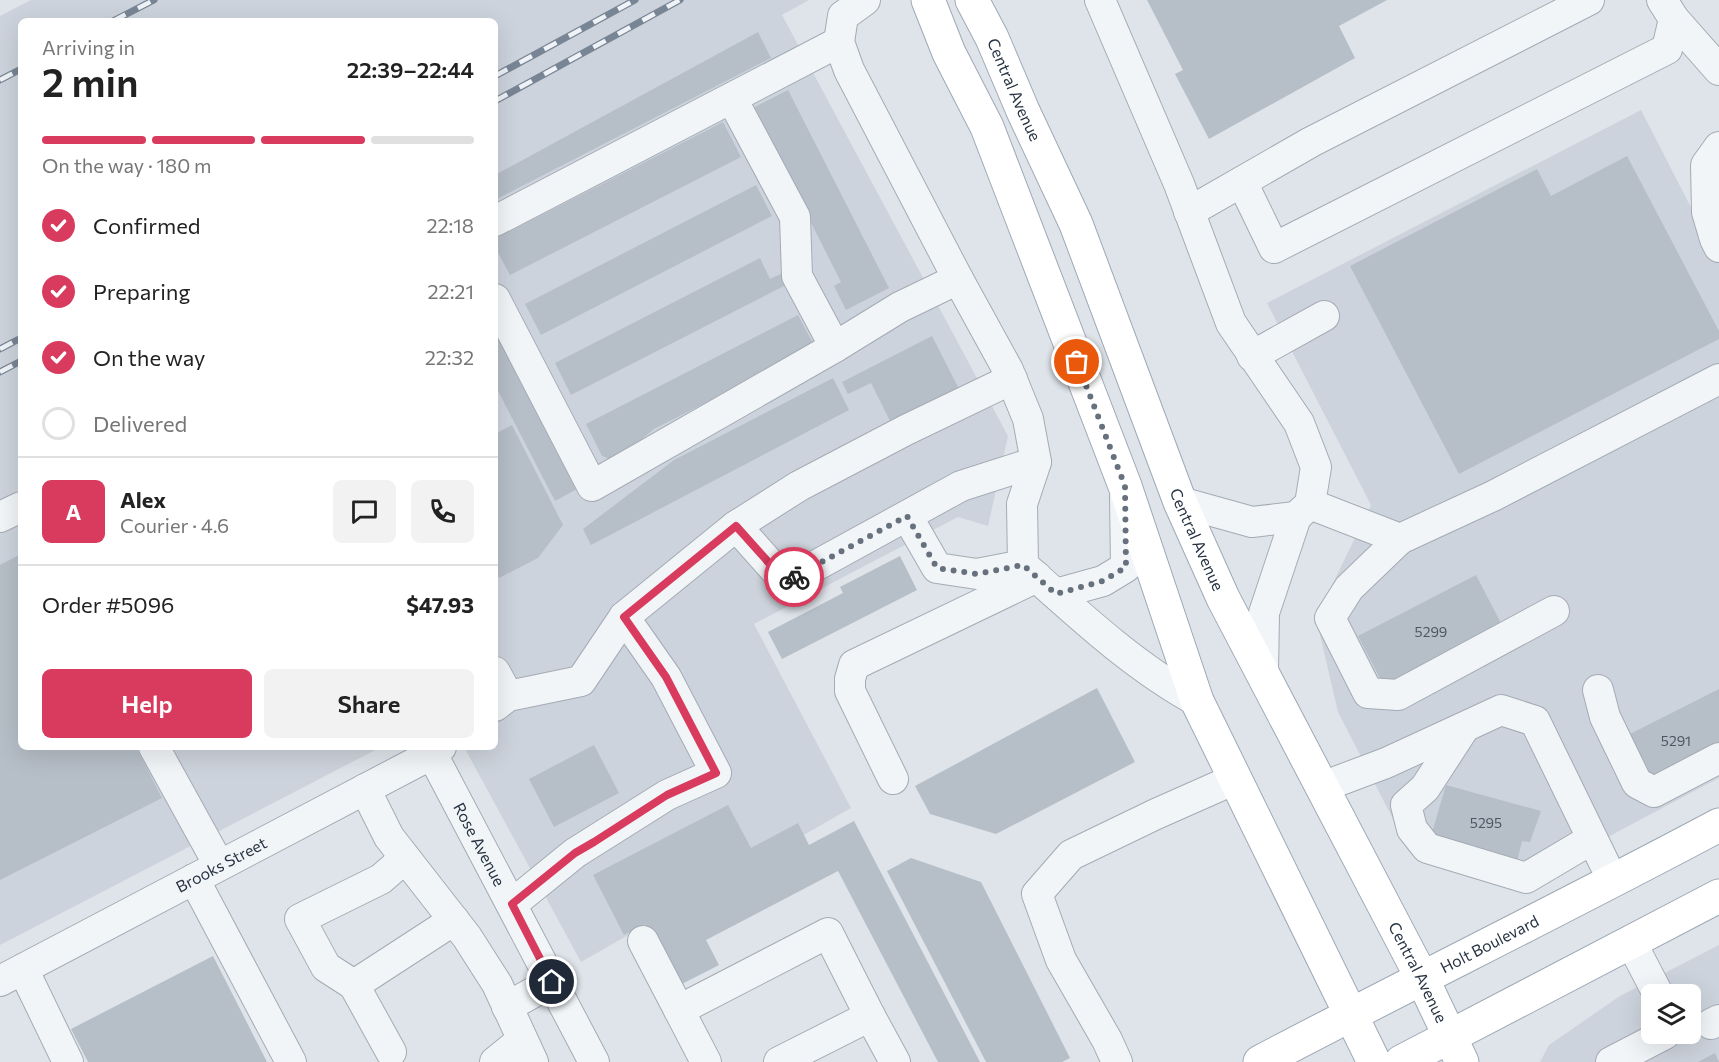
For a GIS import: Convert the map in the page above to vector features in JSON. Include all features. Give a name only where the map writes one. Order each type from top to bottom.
[{"type":"main road","points":[[928,0],[950,53],[987,128],[1125,486],[1197,701],[1374,1062]]},
{"type":"main road","name":"Central Avenue","points":[[972,0],[992,38],[1076,224],[1180,502],[1223,598],[1422,978],[1456,1049]]},
{"type":"main road","name":"Holt Boulevard","points":[[1260,1062],[1719,825]]},
{"type":"main road","points":[[1401,1062],[1456,1049],[1631,942],[1719,896]]},
{"type":"street","points":[[865,0],[843,16],[839,42],[849,70],[1012,379],[1028,419],[1036,462],[1022,504],[1039,579],[1110,641],[1173,688],[1197,701]]},
{"type":"street","points":[[1100,0],[1179,184],[1231,323],[1299,423],[1316,467],[1303,511],[1264,613],[1263,673]]},
{"type":"street","points":[[1189,212],[1311,142],[1589,0]]},
{"type":"street","points":[[1242,182],[1275,248],[1666,49],[1668,10]]},
{"type":"street","points":[[1668,10],[1719,70]]},
{"type":"street","points":[[498,219],[839,42]]},
{"type":"street","points":[[732,99],[795,218],[797,276],[835,347]]},
{"type":"street","points":[[1719,147],[1706,165],[1707,212],[1719,247]]},
{"type":"street","points":[[498,305],[592,486],[835,347],[900,307],[958,279]]},
{"type":"street","points":[[1252,356],[1324,316]]},
{"type":"street","points":[[499,691],[581,681],[624,617],[736,526],[799,486],[906,430],[1012,379]]},
{"type":"street","points":[[1554,611],[1398,695],[1368,693],[1330,618],[1349,588],[1400,539],[1493,496],[1719,379]]},
{"type":"street","points":[[736,526],[786,582],[961,486],[1036,462]]},
{"type":"street","points":[[907,516],[937,568],[1039,579],[1103,581],[1126,567],[1125,486]]},
{"type":"street","points":[[1180,502],[1252,522],[1303,511],[1400,539]]},
{"type":"street","points":[[0,518],[18,509]]},
{"type":"street","points":[[893,778],[850,691],[850,678],[854,665],[1039,579]]},
{"type":"street","points":[[512,904],[584,847],[667,795],[716,773],[666,677],[624,617]]},
{"type":"street","points":[[1598,690],[1605,717],[1637,783],[1654,792],[1719,758]]},
{"type":"street","points":[[1322,787],[1386,763],[1501,710],[1535,721],[1613,881]]},
{"type":"street","points":[[1464,728],[1425,788],[1406,806],[1412,829],[1427,848],[1526,878],[1592,839]]},
{"type":"street","points":[[155,750],[206,872],[291,1062]]},
{"type":"street","name":"Rose Avenue","points":[[437,750],[512,904],[594,1062]]},
{"type":"street","name":"Brooks Street","points":[[11,975],[437,750]]},
{"type":"street","points":[[1117,1062],[1107,1040],[1061,960],[1037,894],[1071,855],[1235,779]]},
{"type":"street","points":[[365,789],[389,837],[467,937],[497,984],[527,1051],[495,1062]]},
{"type":"street","points":[[391,1052],[354,985],[326,967],[300,919],[381,879],[405,858]]},
{"type":"street","points":[[354,985],[454,920]]},
{"type":"street","points":[[679,1010],[828,933],[895,1062]]},
{"type":"street","points":[[643,941],[706,1062]]},
{"type":"street","points":[[1631,942],[1653,984]]},
{"type":"street","points":[[11,975],[68,1062]]},
{"type":"street","points":[[507,1007],[552,982]]},
{"type":"street","points":[[779,1062],[870,1016]]},
{"type":"street","points":[[1611,1062],[1646,1044]]},
{"type":"shaded area","points":[[31,0],[809,0],[782,15],[1008,436],[988,526],[958,517],[754,624],[851,808],[581,962],[466,750],[498,750],[498,18],[18,18],[18,750],[375,750],[0,945],[0,16]]},
{"type":"shaded area","points":[[1641,110],[1719,262],[1719,778],[1619,831],[1531,883],[1398,829],[1338,712],[1316,618],[1371,505],[1267,303]]},
{"type":"shaded area","points":[[1719,945],[1719,1062],[1540,1062],[1549,1045],[1620,996],[1641,985],[1641,1044],[1701,1044],[1701,984],[1643,984]]},
{"type":"building","points":[[1147,0],[1387,0],[1339,26],[1355,58],[1209,139],[1175,74],[1183,70]]},
{"type":"building","points":[[758,32],[771,58],[498,198],[498,173]]},
{"type":"building","points":[[788,90],[889,288],[846,310],[834,286],[841,282],[753,108]]},
{"type":"building","points":[[723,122],[741,157],[510,275],[498,253],[498,237]]},
{"type":"building","points":[[1627,156],[1719,331],[1719,339],[1459,474],[1350,266],[1537,169],[1551,196]]},
{"type":"building","points":[[756,185],[772,216],[541,335],[525,304]]},
{"type":"building","points":[[760,258],[770,279],[781,274],[786,285],[571,395],[555,363]]},
{"type":"building","points":[[798,315],[815,347],[654,429],[615,461],[602,456],[586,424]]},
{"type":"building","points":[[498,324],[581,487],[555,501],[498,391]]},
{"type":"building","points":[[932,336],[959,389],[891,423],[871,383],[848,394],[842,382]]},
{"type":"building","points":[[833,378],[849,410],[591,545],[583,529],[674,460]]},
{"type":"building","points":[[512,425],[563,525],[538,558],[499,578],[498,576],[498,432]]},
{"type":"building","points":[[18,556],[18,750],[138,750],[162,798],[0,880],[0,565]]},
{"type":"building","points":[[900,556],[917,590],[782,659],[768,632],[843,593],[840,587]]},
{"type":"building","points":[[1476,575],[1503,627],[1385,688],[1358,636]]},
{"type":"building","points":[[1097,688],[1135,762],[996,834],[930,814],[915,786]]},
{"type":"building","points":[[1719,689],[1719,747],[1654,780],[1630,734]]},
{"type":"building","points":[[594,745],[619,793],[554,827],[529,779]]},
{"type":"building","points":[[1446,785],[1541,811],[1530,842],[1522,841],[1517,862],[1431,836]]},
{"type":"building","points":[[728,805],[751,848],[798,823],[809,845],[854,821],[980,1062],[938,1062],[838,871],[706,940],[719,965],[678,986],[645,924],[624,935],[593,875]]},
{"type":"building","points":[[911,858],[981,882],[1070,1058],[1062,1062],[986,1062],[887,871]]},
{"type":"building","points":[[213,956],[267,1062],[88,1062],[71,1029]]},
{"type":"building","points":[[1715,1053],[1719,1062],[1698,1062]]},
{"type":"railway","points":[[119,18],[154,0]]},
{"type":"railway","points":[[498,74],[635,0]]},
{"type":"railway","points":[[498,99],[680,0]]},
{"type":"railway","points":[[0,80],[18,71]]},
{"type":"railway","points":[[0,349],[18,340]]},
{"type":"railway","points":[[0,372],[18,363]]},
{"type":"way so far","points":[[794,577],[907,516],[937,568],[977,574],[1023,565],[1056,594],[1103,581],[1126,567],[1125,486],[1077,362]]},
{"type":"route","points":[[552,982],[512,904],[575,853],[667,795],[716,773],[666,677],[624,617],[736,526],[786,582],[794,577]]}]
